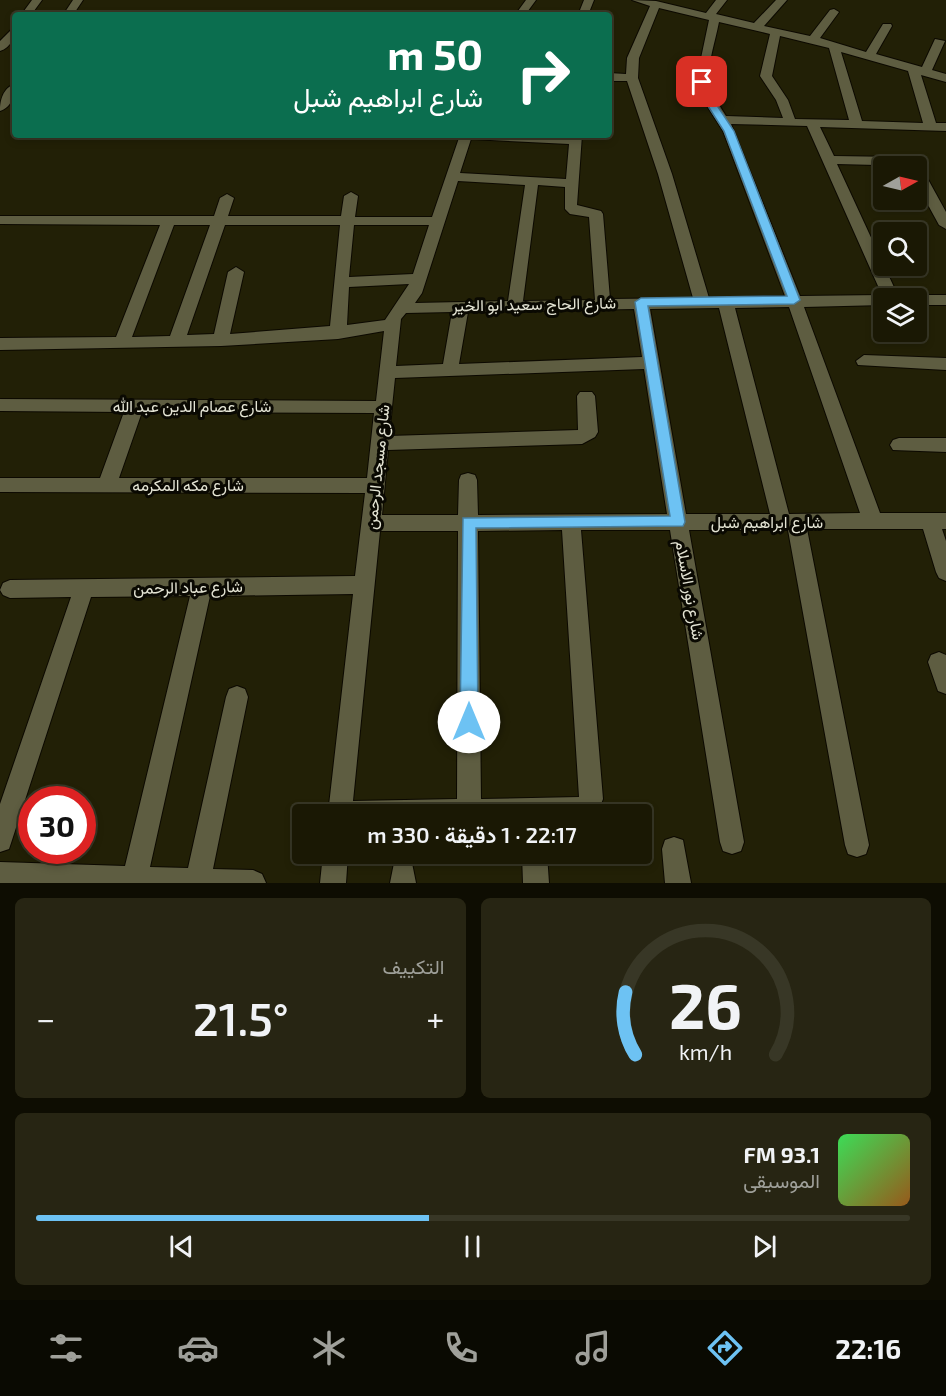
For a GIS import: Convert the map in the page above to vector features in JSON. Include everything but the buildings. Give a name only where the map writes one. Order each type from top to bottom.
[{"type":"street","points":[[637,0],[813,40],[946,78]]},
{"type":"street","points":[[722,0],[712,16],[702,82],[706,95],[723,120],[794,300],[873,522]]},
{"type":"street","points":[[757,27],[782,0]]},
{"type":"street","points":[[653,2],[633,58],[632,78],[665,174],[702,302]]},
{"type":"street","points":[[813,40],[834,12]]},
{"type":"street","points":[[870,56],[886,26]]},
{"type":"street","points":[[776,32],[766,76],[782,100],[791,123]]},
{"type":"street","points":[[0,48],[12,33]]},
{"type":"street","points":[[931,127],[919,70],[939,41]]},
{"type":"street","points":[[834,46],[857,124]]},
{"type":"street","points":[[612,76],[632,78]]},
{"type":"street","points":[[0,107],[12,92]]},
{"type":"street","points":[[723,120],[946,127]]},
{"type":"street","points":[[812,123],[887,288]]},
{"type":"street","name":"شارع مسجد الرحمن","points":[[341,804],[383,407],[396,316],[411,300],[465,138]]},
{"type":"street","points":[[575,138],[571,208],[596,214],[603,303]]},
{"type":"street","points":[[829,160],[873,161]]},
{"type":"street","points":[[452,177],[572,183]]},
{"type":"street","points":[[515,305],[532,181]]},
{"type":"street","points":[[927,184],[939,199],[946,225]]},
{"type":"street","points":[[338,333],[340,282],[351,196]]},
{"type":"street","points":[[177,340],[228,198]]},
{"type":"street","points":[[0,220],[437,221]]},
{"type":"street","points":[[122,342],[169,220]]},
{"type":"street","points":[[221,340],[236,272]]},
{"type":"street","points":[[340,282],[419,279]]},
{"type":"street","name":"شارع الحاج سعيد ابو الخير","points":[[0,344],[221,340],[338,333],[396,316],[461,306],[873,300]]},
{"type":"street","points":[[927,300],[946,300]]},
{"type":"street","points":[[725,301],[789,522],[857,845]]},
{"type":"street","name":"شارع نور الاسلام","points":[[641,302],[732,842]]},
{"type":"street","points":[[450,370],[461,306]]},
{"type":"street","points":[[864,361],[946,364]]},
{"type":"street","points":[[387,372],[651,363]]},
{"type":"street","points":[[380,443],[582,437],[589,432],[586,396]]},
{"type":"street","name":"شارع عصام الدين عبد الله","points":[[0,405],[383,407]]},
{"type":"street","points":[[107,485],[135,406]]},
{"type":"street","points":[[899,445],[946,445]]},
{"type":"street","points":[[468,480],[469,804]]},
{"type":"street","name":"شارع مكه المكرمه","points":[[0,485],[375,486]]},
{"type":"street","points":[[938,521],[946,572]]},
{"type":"street","name":"شارع ابراهيم شبل","points":[[371,523],[938,521]]},
{"type":"street","points":[[571,522],[589,804]]},
{"type":"street","name":"شارع عباد الرحمن","points":[[10,589],[365,585]]},
{"type":"street","points":[[134,879],[202,587]]},
{"type":"street","points":[[0,840],[84,588]]},
{"type":"street","points":[[939,662],[946,684]]},
{"type":"street","points":[[198,881],[237,697]]},
{"type":"street","points":[[674,849],[678,883]]},
{"type":"street","points":[[333,883],[335,864]]},
{"type":"street","points":[[535,864],[536,883]]},
{"type":"street","points":[[0,875],[80,880],[134,879],[253,883]]},
{"type":"route","points":[[469,722],[468,522],[678,522],[641,302],[794,300],[729,131],[706,95],[702,82]]}]
